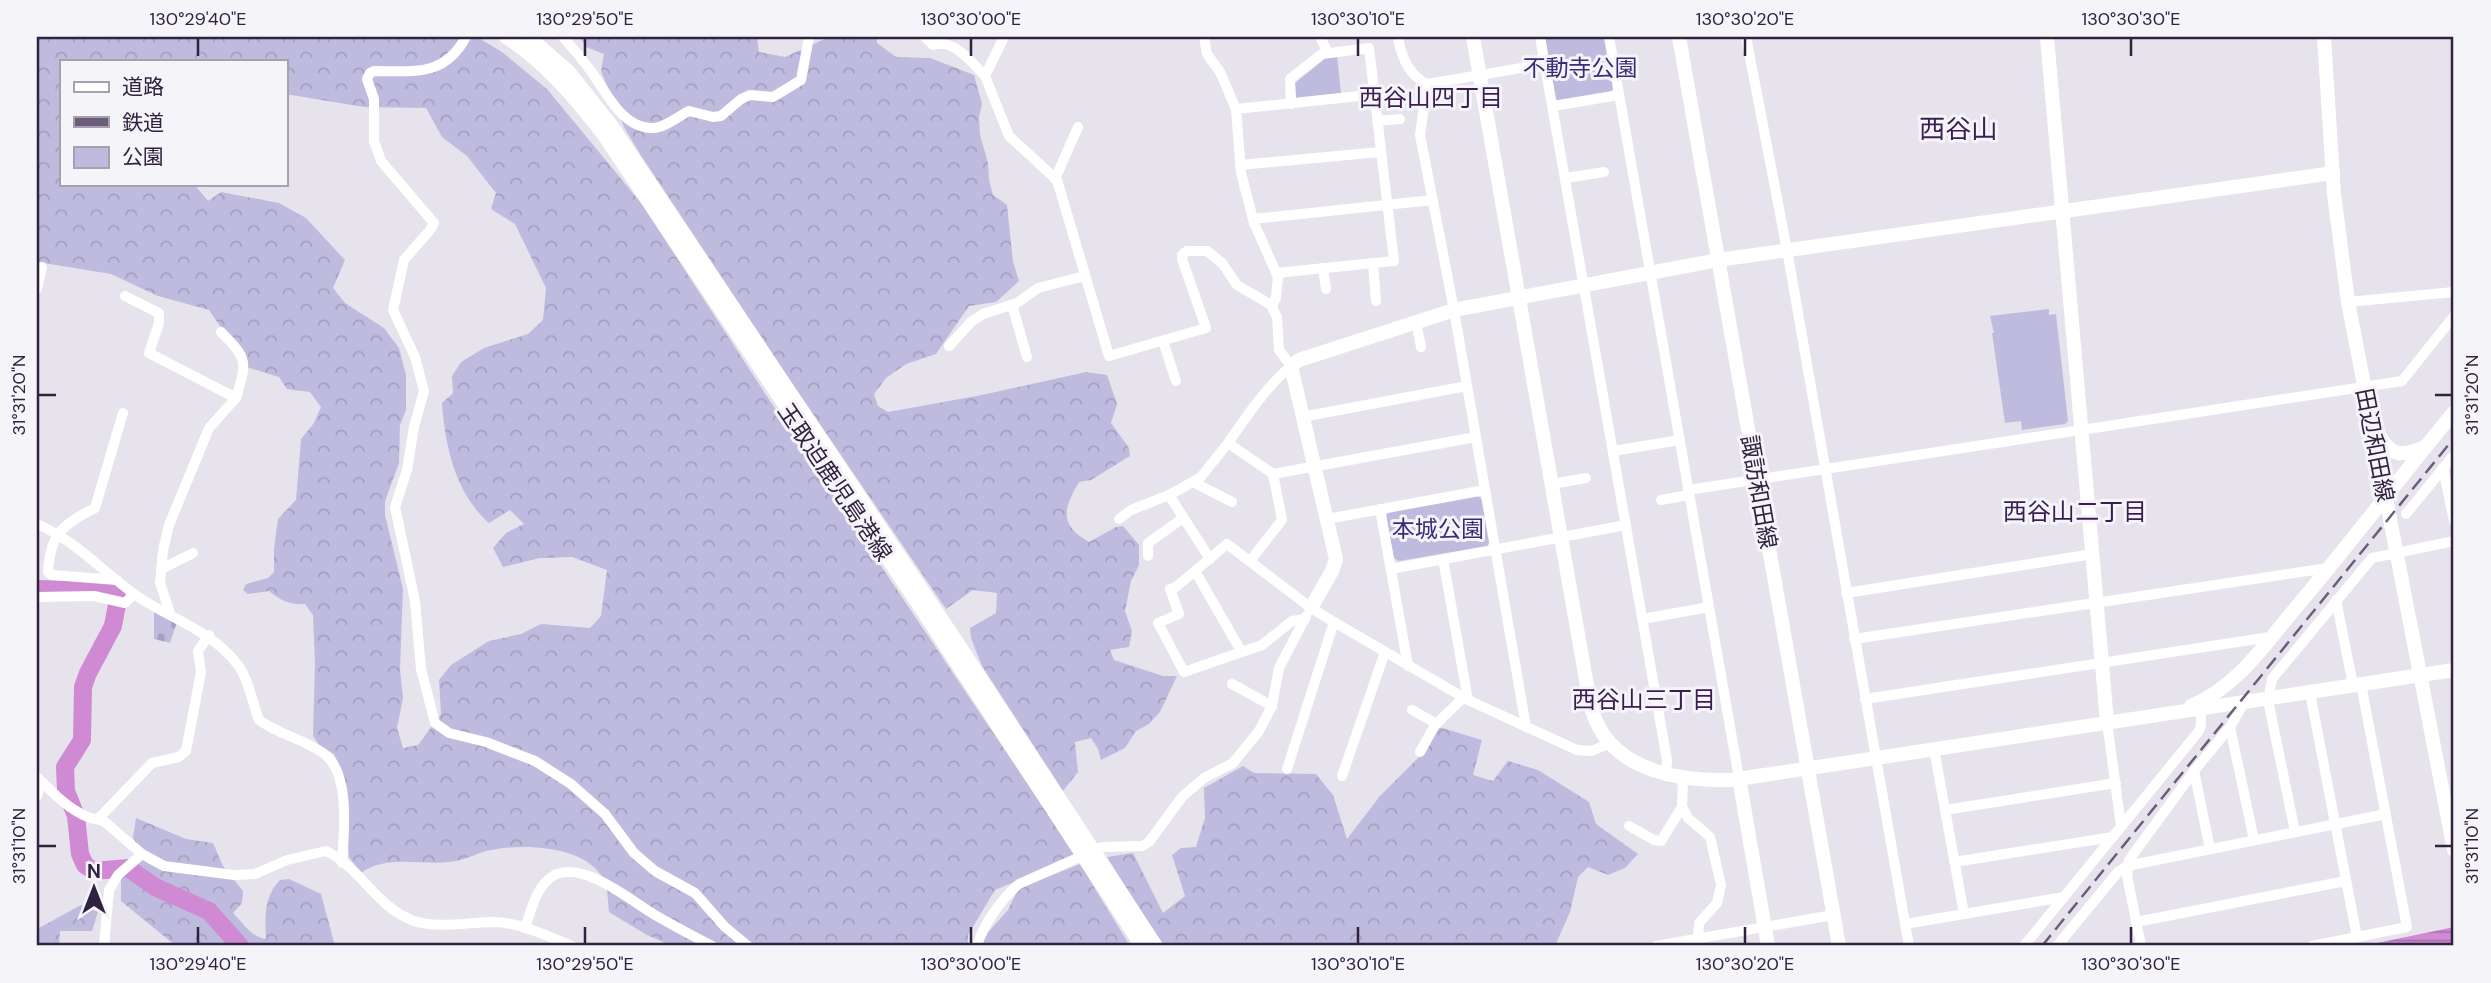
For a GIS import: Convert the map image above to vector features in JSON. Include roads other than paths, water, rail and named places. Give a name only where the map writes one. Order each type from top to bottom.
[{"type":"street","points":[[466,37],[457,53],[432,68],[423,71],[374,71],[367,79],[374,99],[374,141],[381,161],[434,223],[404,260],[393,310],[415,357],[424,391],[414,427],[407,470],[395,507],[415,601],[421,669],[431,712],[435,723],[441,729],[486,742],[535,761],[570,784],[605,814],[634,853],[655,871],[695,893],[725,928],[748,946]]},
{"type":"street","name":"玉取迫鹿児島港線","points":[[506,37],[550,71],[604,135],[782,393],[1101,871],[1156,946]]},
{"type":"street","name":"玉取迫鹿児島港線","points":[[529,37],[569,72],[611,125],[782,393]]},
{"type":"street","points":[[563,37],[618,111],[625,117],[651,128],[659,128],[689,111],[713,117],[721,116],[750,95],[773,97],[801,80],[809,37]]},
{"type":"street","points":[[925,37],[933,45],[947,44],[958,51],[985,76],[1009,136],[1055,179],[1109,356],[1206,328],[1182,259],[1182,255],[1187,251],[1204,250],[1216,257],[1237,285],[1262,298],[1272,307],[1278,317],[1279,350],[1290,366],[1336,562],[1276,674],[1272,706],[1259,731],[1233,763],[1196,784],[1149,842],[1142,846],[1102,847],[1019,884],[986,926],[977,946]]},
{"type":"street","points":[[985,76],[1004,37]]},
{"type":"street","points":[[1204,37],[1207,54],[1220,72],[1236,109],[1240,165],[1253,219],[1276,273],[1278,290],[1272,307]]},
{"type":"street","points":[[1320,37],[1328,53]]},
{"type":"street","points":[[1398,37],[1403,60],[1422,82],[1427,84],[1545,64]]},
{"type":"street","points":[[1473,37],[1591,708],[1598,726],[1610,743],[1639,763],[1683,779],[1702,781],[1739,778],[2454,670]]},
{"type":"street","points":[[1540,37],[1643,619],[1667,760],[1666,774]]},
{"type":"street","points":[[1609,37],[1768,946]]},
{"type":"street","name":"諏訪和田線","points":[[1679,37],[1839,946]]},
{"type":"street","points":[[1746,37],[1787,250],[1909,946]]},
{"type":"street","points":[[2047,37],[2102,662],[2121,826]]},
{"type":"street","name":"田辺和田線","points":[[2324,37],[2333,173],[2348,302],[2454,850]]},
{"type":"street","points":[[1276,273],[1394,261],[1369,47],[1322,54],[1290,79],[1291,104]]},
{"type":"street","points":[[1427,84],[1420,135],[1454,310],[1526,727]]},
{"type":"street","points":[[1236,109],[1397,92]]},
{"type":"street","points":[[1553,106],[1619,95]]},
{"type":"street","points":[[1377,121],[1400,119]]},
{"type":"street","points":[[1055,179],[1078,127]]},
{"type":"street","points":[[1240,165],[1380,152]]},
{"type":"street","points":[[1566,178],[1604,172]]},
{"type":"street","points":[[1119,519],[1131,510],[1169,495],[1200,478],[1290,366],[1302,359],[1454,310],[1718,260],[2333,173]]},
{"type":"street","points":[[1253,219],[1433,200]]},
{"type":"street","points":[[1373,263],[1376,301]]},
{"type":"street","points":[[37,289],[42,267]]},
{"type":"street","points":[[1323,268],[1326,289]]},
{"type":"street","points":[[948,346],[971,322],[983,314],[1012,305],[1038,288],[1085,276]]},
{"type":"street","points":[[2348,302],[2454,292]]},
{"type":"street","points":[[125,296],[159,313],[159,323],[149,354],[236,398]]},
{"type":"street","points":[[1012,305],[1027,357]]},
{"type":"street","points":[[1661,500],[1756,479],[2402,381],[2454,316]]},
{"type":"street","points":[[1416,322],[1421,348]]},
{"type":"street","points":[[170,613],[160,583],[169,525],[209,428],[236,398],[244,370],[244,362],[236,347],[221,332]]},
{"type":"street","points":[[1163,341],[1175,381]]},
{"type":"street","points":[[1302,416],[1467,386]]},
{"type":"street","points":[[2172,713],[2213,695],[2236,677],[2454,412]]},
{"type":"street","points":[[117,580],[52,575],[48,572],[57,532],[74,518],[95,508],[123,413]]},
{"type":"street","points":[[2371,421],[2385,447],[2392,451],[2405,454],[2426,446]]},
{"type":"street","points":[[1273,474],[1476,437]]},
{"type":"street","points":[[1613,451],[1680,440]]},
{"type":"street","points":[[1228,443],[1273,474],[1282,520],[1250,561]]},
{"type":"street","points":[[2406,514],[2454,455]]},
{"type":"street","points":[[2443,468],[2454,520]]},
{"type":"street","points":[[1552,484],[1586,478]]},
{"type":"street","points":[[1193,482],[1233,502]]},
{"type":"street","points":[[1327,519],[1485,490]]},
{"type":"street","points":[[1169,495],[1209,559]]},
{"type":"street","points":[[1380,509],[1408,666]]},
{"type":"street","points":[[1147,556],[1148,543],[1184,518]]},
{"type":"street","points":[[37,524],[57,532],[154,607],[209,635],[243,673],[259,720],[321,752],[333,764],[339,777],[345,818],[342,863]]},
{"type":"street","points":[[1391,569],[1626,525]]},
{"type":"street","points":[[2295,832],[2268,700],[2272,679],[2372,558],[2454,541]]},
{"type":"street","points":[[1308,613],[1292,621],[1262,645],[1184,672],[1158,623],[1179,614],[1170,589],[1176,587],[1227,544],[1308,613],[1334,622],[1465,699],[1586,752],[1610,743]]},
{"type":"street","points":[[161,569],[193,552]]},
{"type":"street","points":[[1846,593],[2093,554]]},
{"type":"street","points":[[1443,559],[1465,699]]},
{"type":"street","points":[[1854,639],[2328,568]]},
{"type":"street","points":[[1195,571],[1241,651]]},
{"type":"street","points":[[37,597],[94,596],[125,603],[134,594]]},
{"type":"street","points":[[2312,946],[2407,927],[2386,814],[2336,600]]},
{"type":"street","points":[[1643,619],[1709,607]]},
{"type":"street","points":[[1287,769],[1334,622]]},
{"type":"street","points":[[99,818],[152,763],[179,757],[186,751],[200,680],[198,651],[209,635]]},
{"type":"street","points":[[1865,699],[2270,637]]},
{"type":"street","points":[[1342,776],[1385,652]]},
{"type":"street","points":[[2141,946],[2127,866],[2133,853],[2230,727],[2239,704],[2232,685],[2236,677]]},
{"type":"street","points":[[1232,684],[1272,706]]},
{"type":"street","points":[[2310,693],[2357,937]]},
{"type":"street","points":[[1420,752],[1437,723],[1465,699]]},
{"type":"street","points":[[2024,946],[2199,730],[2202,725],[2201,709]]},
{"type":"street","points":[[1412,710],[1437,723]]},
{"type":"street","points":[[2230,727],[2254,840]]},
{"type":"street","points":[[1934,748],[1964,914]]},
{"type":"street","points":[[2194,771],[2210,849]]},
{"type":"street","points":[[1629,826],[1661,842],[1682,807],[1683,779]]},
{"type":"street","points":[[40,781],[85,816],[99,818],[122,835],[140,856],[164,866],[234,875],[255,874],[287,860],[318,851],[331,853],[391,909],[418,922],[496,922],[525,928],[572,946]]},
{"type":"street","points":[[37,796],[40,781]]},
{"type":"street","points":[[1945,810],[2116,783]]},
{"type":"street","points":[[1682,807],[1688,818],[1710,837],[1721,885],[1717,903],[1699,923],[1698,939]]},
{"type":"street","points":[[2057,946],[2118,872],[2127,866],[2386,814]]},
{"type":"street","points":[[1954,862],[2113,837]]},
{"type":"street","points":[[104,946],[109,890],[118,875],[140,856]]},
{"type":"street","name":"玉取迫鹿児島港線","points":[[1101,871],[1142,946]]},
{"type":"street","points":[[525,928],[542,886],[550,877],[561,872],[572,872],[607,884],[656,916],[712,946]]},
{"type":"street","points":[[2136,922],[2346,881]]},
{"type":"street","points":[[1905,923],[2064,897]]},
{"type":"street","points":[[1656,946],[1833,915]]},
{"type":"waterway","points":[[37,589],[113,591],[118,599],[113,626],[83,687],[82,740],[65,767],[66,791],[76,816],[80,854],[85,865],[94,871],[128,868],[155,887],[209,911],[240,946]]},
{"type":"railway","points":[[2042,946],[2454,438]]},
{"type":"district","name":"西谷山四丁目","points":[[1431,97]]},
{"type":"district","name":"西谷山","points":[[1958,129]]},
{"type":"district","name":"西谷山二丁目","points":[[2075,511]]},
{"type":"district","name":"西谷山三丁目","points":[[1644,699]]},
{"type":"park label","name":"不動寺公園","points":[[1580,68]]},
{"type":"park label","name":"本城公園","points":[[1438,529]]}]
